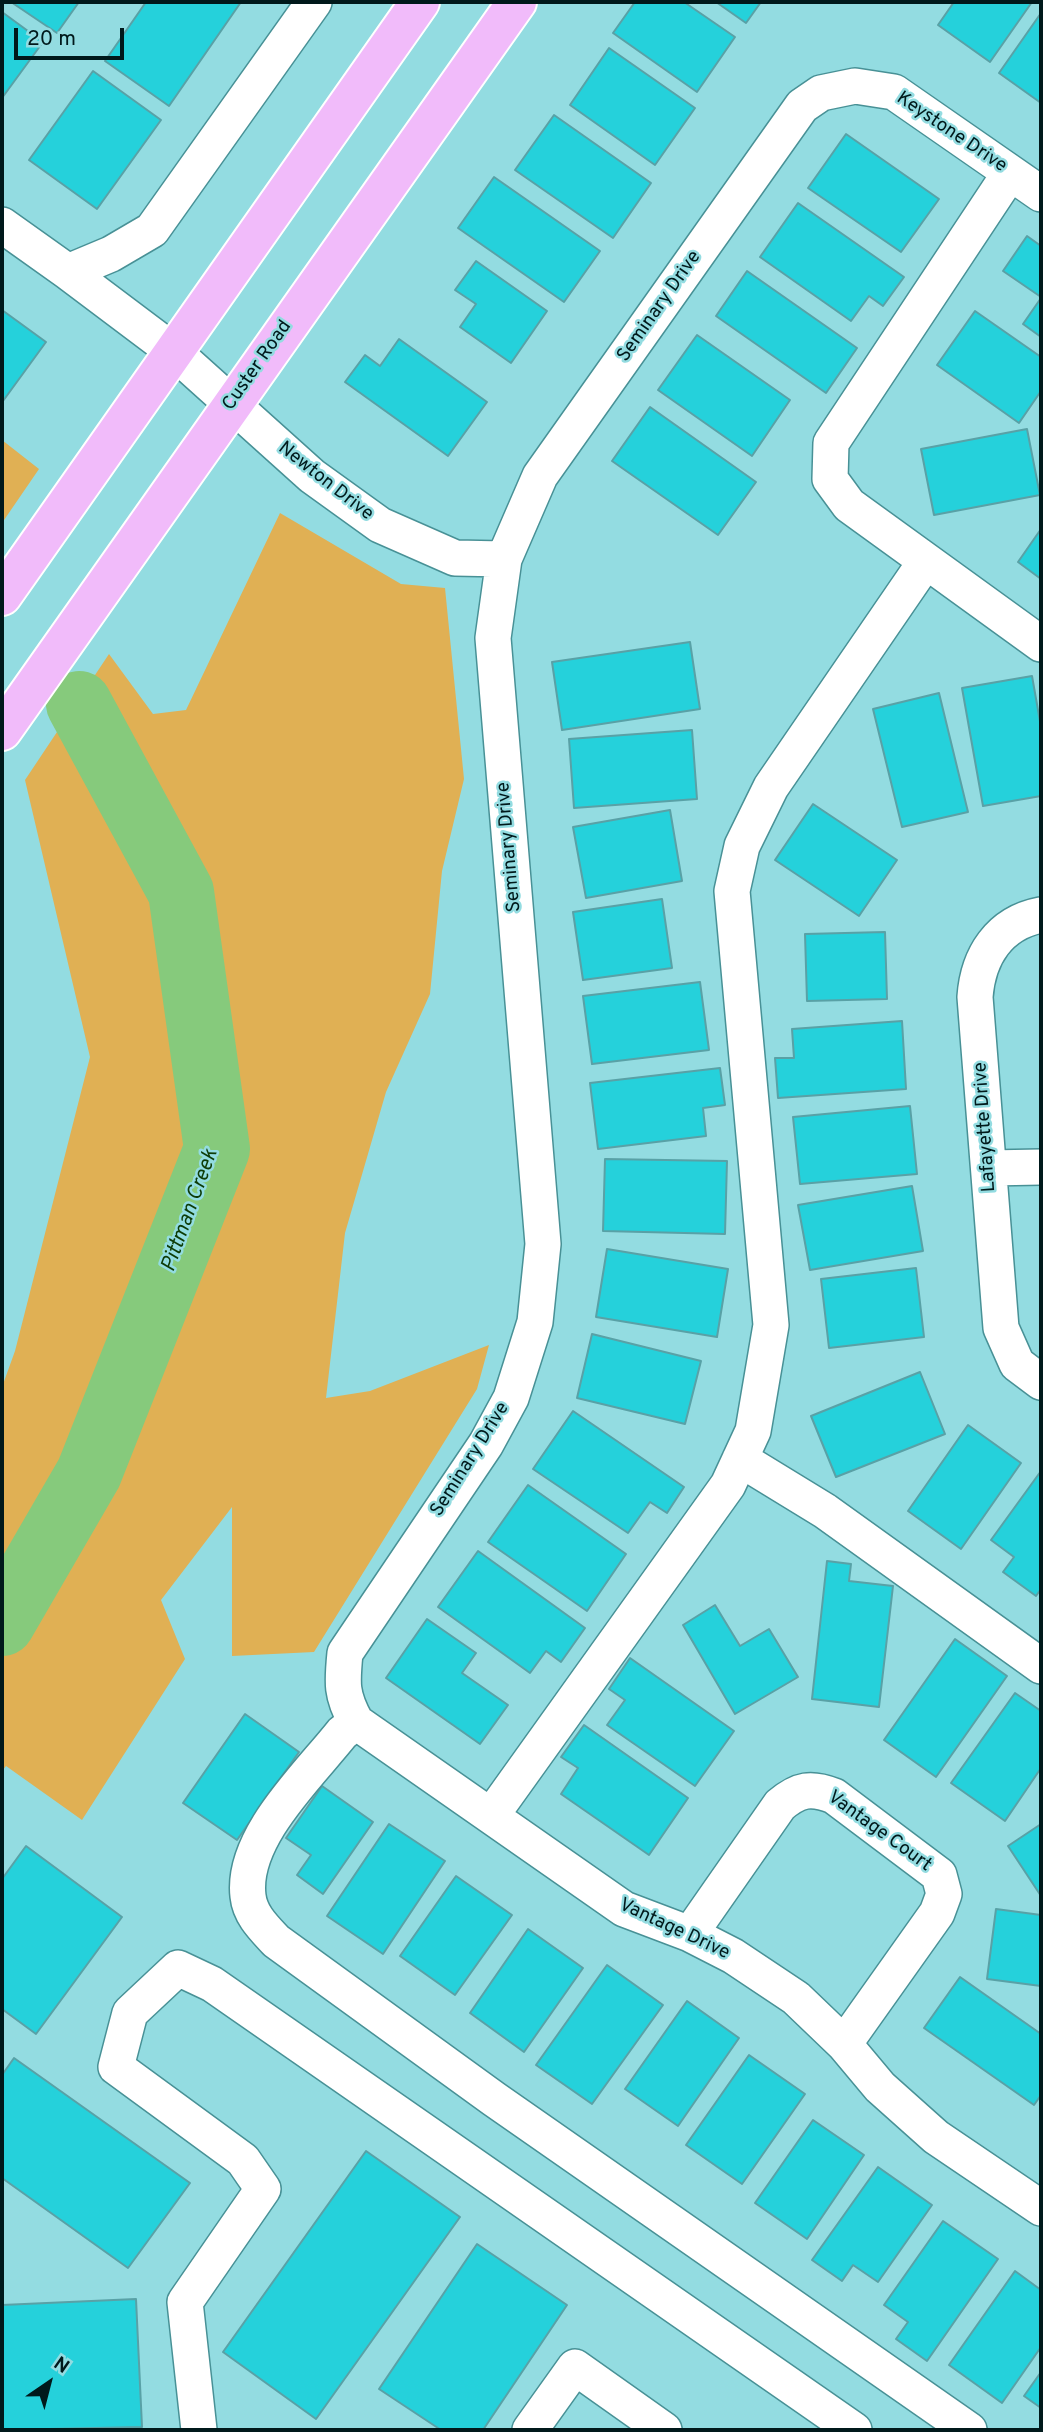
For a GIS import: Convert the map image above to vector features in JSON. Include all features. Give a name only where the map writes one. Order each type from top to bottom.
[{"type":"main road","points":[[2,596],[420,2]]},
{"type":"main road","name":"Custer Road","points":[[2,731],[230,404],[517,2]]},
{"type":"street","points":[[68,271],[111,254],[152,230],[314,2]]},
{"type":"street","name":"Keystone Drive","points":[[855,86],[894,92],[1041,194]]},
{"type":"street","name":"Seminary Drive","points":[[356,1722],[345,1702],[342,1683],[345,1653],[486,1444],[511,1398],[535,1322],[543,1244],[493,638],[504,559],[540,476],[802,106],[821,93],[855,86]]},
{"type":"street","points":[[1010,173],[831,443],[830,479],[849,505],[1041,644]]},
{"type":"street","name":"Newton Drive","points":[[2,225],[68,271],[173,351],[312,476],[380,525],[455,558],[504,559]]},
{"type":"street","points":[[491,1816],[728,1485],[753,1431],[771,1325],[732,891],[742,846],[771,787],[926,561]]},
{"type":"street","name":"Lafayette Drive","points":[[1030,918],[1002,933],[986,951],[977,973],[975,996],[1002,1328],[1008,1348],[1017,1364],[1041,1382]]},
{"type":"street","points":[[989,1168],[1041,1167]]},
{"type":"street","points":[[740,1459],[825,1511],[1041,1667]]},
{"type":"street","points":[[356,1722],[342,1733],[267,1827],[256,1847],[248,1872],[248,1898],[257,1920],[276,1941],[494,2099],[969,2430]]},
{"type":"street","name":"Vantage Drive","points":[[356,1722],[624,1909],[690,1934],[733,1956],[796,1998],[844,2044],[880,2087],[936,2137],[1036,2192]]},
{"type":"street","name":"Vantage Court","points":[[690,1934],[780,1805],[795,1792],[815,1788],[834,1796],[939,1875],[944,1894],[937,1913],[844,2044]]},
{"type":"street","points":[[199,2430],[185,2302],[262,2189],[243,2160],[116,2067],[130,2013],[178,1968],[235,2000],[854,2430]]},
{"type":"street","points":[[530,2430],[575,2367],[664,2430]]},
{"type":"shaded area","points":[[2,440],[39,469],[2,523]]},
{"type":"shaded area","points":[[280,513],[401,584],[445,588],[464,779],[442,871],[430,994],[386,1092],[345,1233],[326,1398],[370,1391],[489,1345],[477,1389],[314,1652],[232,1656],[232,1507],[161,1600],[185,1659],[82,1820],[6,1766],[2,1771],[2,1387],[15,1351],[90,1057],[25,780],[109,654],[153,714],[186,710]]},
{"type":"building","points":[[11,2],[79,2],[57,33]]},
{"type":"building","points":[[146,2],[241,2],[169,106],[105,61]]},
{"type":"building","points":[[635,2],[684,2],[735,37],[697,92],[613,33]]},
{"type":"building","points":[[716,2],[761,2],[746,23]]},
{"type":"building","points":[[954,2],[1032,2],[990,62],[938,25]]},
{"type":"building","points":[[2,12],[43,42],[2,98]]},
{"type":"building","points":[[1041,13],[1041,103],[999,73]]},
{"type":"building","points":[[609,48],[695,108],[655,165],[570,105]]},
{"type":"building","points":[[93,71],[161,120],[97,209],[29,160]]},
{"type":"building","points":[[554,115],[651,183],[613,238],[515,170]]},
{"type":"building","points":[[846,134],[939,199],[901,252],[808,188]]},
{"type":"building","points":[[494,177],[600,251],[564,302],[458,228]]},
{"type":"building","points":[[798,203],[904,277],[883,306],[869,296],[851,321],[760,257]]},
{"type":"building","points":[[1027,236],[1041,246],[1041,297],[1003,271]]},
{"type":"building","points":[[476,261],[547,311],[511,363],[460,327],[476,304],[455,290]]},
{"type":"building","points":[[747,271],[857,348],[826,393],[716,316]]},
{"type":"building","points":[[1041,298],[1041,337],[1023,324]]},
{"type":"building","points":[[2,310],[46,342],[3,401],[2,400]]},
{"type":"building","points":[[975,311],[1041,357],[1041,391],[1019,423],[937,365]]},
{"type":"building","points":[[697,335],[790,400],[752,456],[658,390]]},
{"type":"building","points":[[399,339],[487,402],[448,456],[345,382],[365,355],[380,366]]},
{"type":"building","points":[[650,407],[756,482],[718,535],[612,461]]},
{"type":"building","points":[[1027,429],[1040,495],[934,515],[921,449]]},
{"type":"building","points":[[1041,529],[1041,579],[1018,562]]},
{"type":"building","points":[[690,642],[700,709],[562,730],[552,662]]},
{"type":"building","points":[[1032,676],[1041,727],[1041,796],[983,806],[962,688]]},
{"type":"building","points":[[939,693],[968,812],[902,827],[873,709]]},
{"type":"building","points":[[692,730],[697,799],[574,808],[569,739]]},
{"type":"building","points":[[813,804],[897,860],[859,916],[775,860]]},
{"type":"building","points":[[670,810],[682,881],[586,898],[573,827]]},
{"type":"building","points":[[662,899],[672,968],[583,980],[573,912]]},
{"type":"building","points":[[885,932],[887,999],[807,1001],[805,934]]},
{"type":"building","points":[[700,982],[709,1050],[592,1064],[583,996]]},
{"type":"building","points":[[902,1021],[906,1089],[778,1098],[775,1058],[794,1058],[792,1029]]},
{"type":"building","points":[[720,1068],[725,1105],[703,1108],[706,1136],[598,1149],[590,1083]]},
{"type":"building","points":[[910,1106],[917,1174],[800,1184],[793,1117]]},
{"type":"building","points":[[605,1159],[727,1161],[725,1234],[603,1231]]},
{"type":"building","points":[[912,1186],[923,1251],[810,1270],[798,1205]]},
{"type":"building","points":[[607,1249],[728,1269],[717,1337],[596,1317]]},
{"type":"building","points":[[916,1268],[924,1337],[829,1348],[821,1279]]},
{"type":"building","points":[[592,1334],[701,1361],[685,1424],[577,1398]]},
{"type":"building","points":[[920,1372],[945,1434],[836,1477],[811,1416]]},
{"type":"building","points":[[573,1411],[684,1487],[667,1513],[650,1502],[628,1533],[533,1469]]},
{"type":"building","points":[[968,1425],[1021,1463],[961,1549],[908,1511]]},
{"type":"building","points":[[1041,1471],[1041,1589],[1036,1596],[1003,1572],[1014,1557],[991,1540]]},
{"type":"building","points":[[528,1485],[626,1554],[587,1611],[488,1542]]},
{"type":"building","points":[[478,1551],[585,1628],[561,1662],[546,1651],[530,1673],[438,1607]]},
{"type":"building","points":[[827,1561],[851,1564],[849,1581],[893,1586],[879,1707],[812,1699]]},
{"type":"building","points":[[715,1605],[740,1646],[769,1629],[798,1677],[735,1714],[683,1625]]},
{"type":"building","points":[[427,1619],[476,1653],[462,1673],[508,1705],[480,1744],[386,1678]]},
{"type":"building","points":[[955,1639],[1007,1676],[936,1777],[884,1740]]},
{"type":"building","points":[[630,1658],[734,1731],[695,1786],[607,1725],[625,1700],[609,1689]]},
{"type":"building","points":[[1015,1693],[1041,1711],[1041,1768],[1005,1821],[951,1783]]},
{"type":"building","points":[[245,1714],[299,1752],[237,1840],[183,1803]]},
{"type":"building","points":[[584,1725],[688,1798],[649,1855],[561,1794],[578,1768],[561,1757]]},
{"type":"building","points":[[322,1786],[373,1822],[323,1894],[297,1875],[311,1855],[286,1838]]},
{"type":"building","points":[[389,1824],[445,1861],[383,1954],[327,1916]]},
{"type":"building","points":[[1041,1824],[1041,1896],[1008,1846]]},
{"type":"building","points":[[26,1846],[122,1917],[36,2034],[2,2009],[2,1879]]},
{"type":"building","points":[[456,1876],[512,1915],[455,1995],[400,1956]]},
{"type":"building","points":[[996,1909],[1041,1915],[1041,1986],[987,1979]]},
{"type":"building","points":[[528,1929],[583,1968],[524,2052],[470,2013]]},
{"type":"building","points":[[607,1965],[663,2005],[592,2104],[536,2065]]},
{"type":"building","points":[[960,1977],[1041,2034],[1041,2095],[1034,2105],[924,2028]]},
{"type":"building","points":[[687,2001],[739,2038],[678,2126],[625,2089]]},
{"type":"building","points":[[749,2055],[805,2094],[742,2184],[686,2145]]},
{"type":"building","points":[[14,2058],[190,2183],[128,2268],[2,2178],[2,2075]]},
{"type":"building","points":[[813,2120],[864,2155],[807,2239],[755,2203]]},
{"type":"building","points":[[366,2151],[460,2217],[316,2419],[223,2352]]},
{"type":"building","points":[[878,2167],[932,2205],[878,2282],[853,2265],[842,2281],[812,2260]]},
{"type":"building","points":[[943,2221],[998,2259],[927,2361],[896,2339],[908,2322],[884,2305]]},
{"type":"building","points":[[477,2244],[567,2305],[483,2430],[441,2430],[379,2389]]},
{"type":"building","points":[[1015,2271],[1041,2290],[1041,2347],[1002,2403],[949,2365]]},
{"type":"building","points":[[136,2299],[142,2427],[2,2430],[2,2305]]},
{"type":"building","points":[[1041,2372],[1041,2408],[1024,2396]]},
{"type":"waterway","name":"Pittman Creek","points":[[2,1623],[89,1473],[217,1149],[181,892],[79,704]]}]
